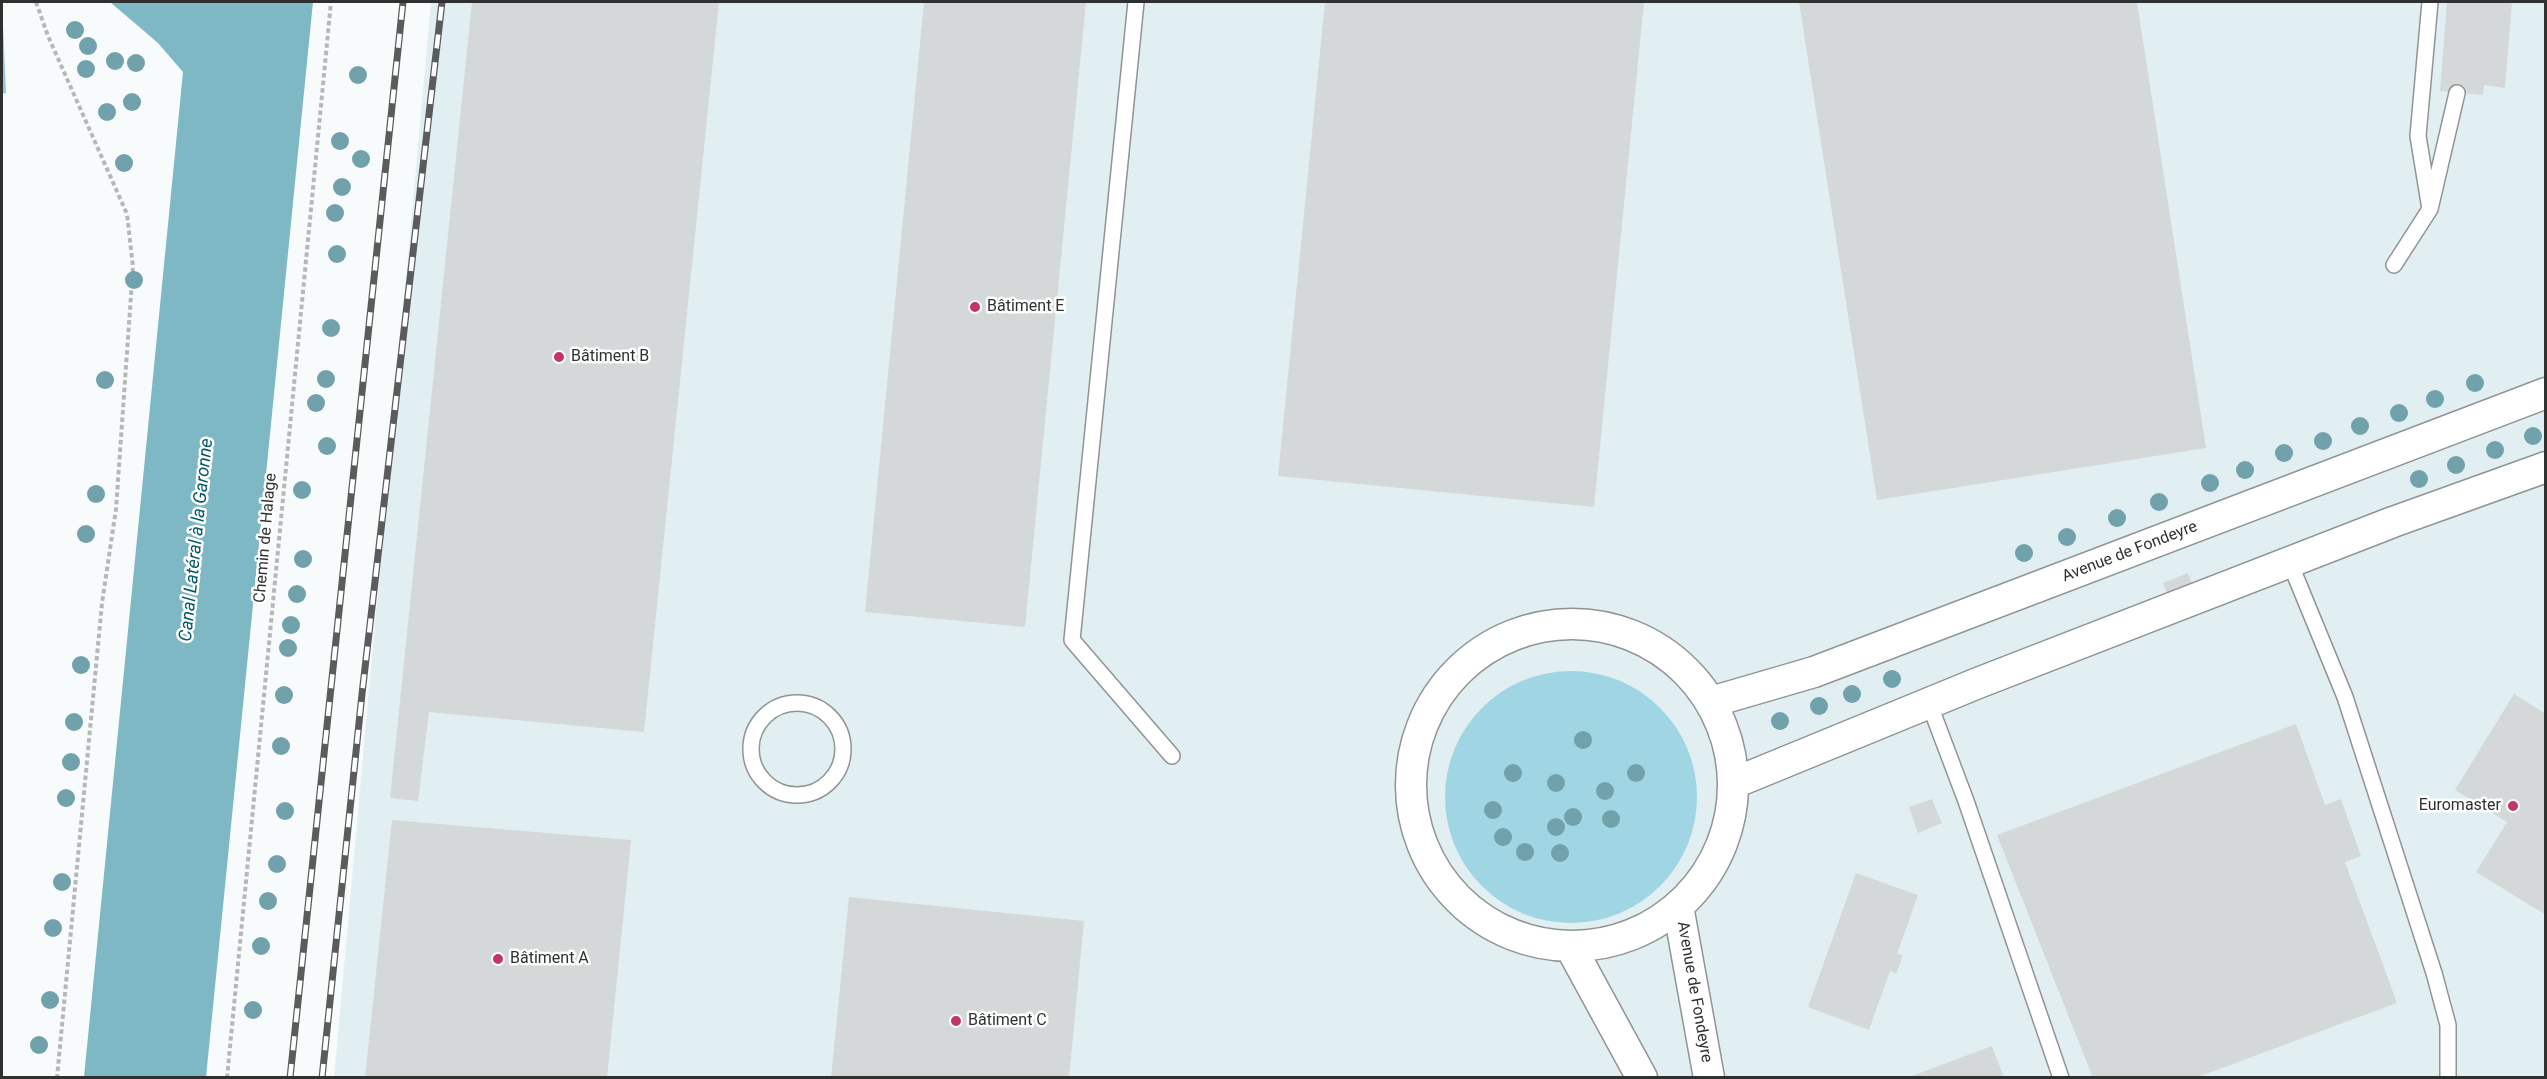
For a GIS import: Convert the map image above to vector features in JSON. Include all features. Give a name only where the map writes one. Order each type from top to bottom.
[{"type":"street","name":"Avenue de Fondeyre","points":[[1711,702],[1814,672],[2546,393]]},
{"type":"street","points":[[1734,783],[1929,703],[2393,522],[2542,470]]},
{"type":"street","name":"Avenue de Fondeyre","points":[[1555,623],[1601,625],[1645,640],[1683,666],[1711,702],[1724,728],[1731,754],[1734,783],[1731,818],[1720,851],[1702,881],[1678,906],[1646,929],[1609,943],[1569,946],[1523,939],[1481,919],[1446,888],[1422,848],[1411,810],[1410,770],[1419,728],[1439,690],[1471,657],[1510,635],[1555,623]]},
{"type":"street","name":"Avenue de Fondeyre","points":[[1678,906],[1709,1077]]},
{"type":"street","points":[[1569,946],[1642,1077]]},
{"type":"lane","points":[[1136,2],[1072,640],[1172,756]]},
{"type":"lane","points":[[2430,2],[2418,136],[2430,209]]},
{"type":"lane","points":[[2394,265],[2430,209],[2457,93]]},
{"type":"lane","points":[[2290,563],[2345,697],[2434,973],[2448,1025],[2448,1077]]},
{"type":"lane","points":[[801,703],[817,707],[830,716],[839,729],[843,753],[835,776],[824,787],[809,794],[793,795],[778,791],[764,782],[755,769],[751,746],[759,723],[770,711],[785,704],[801,703]]},
{"type":"lane","points":[[1929,703],[1966,801],[2061,1077]]},
{"type":"path","points":[[36,2],[48,36],[127,214],[133,267],[116,509],[102,603],[57,1077]]},
{"type":"path","name":"Chemin de Halage","points":[[227,1077],[331,2]]},
{"type":"shaded area","points":[[2,2],[6,93],[2,94]]},
{"type":"shaded area","points":[[431,2],[2545,2],[2545,1077],[334,1078]]},
{"type":"shaded area","points":[[1559,671],[1583,671],[1608,676],[1631,685],[1651,699],[1669,717],[1683,737],[1692,760],[1697,797],[1695,822],[1683,857],[1669,877],[1651,895],[1631,909],[1608,918],[1583,923],[1559,923],[1534,918],[1511,909],[1491,895],[1473,877],[1459,857],[1450,834],[1445,809],[1445,785],[1450,760],[1459,737],[1473,717],[1491,699],[1511,685],[1534,676]]},
{"type":"water","name":"Canal Latéral à la Garonne","points":[[110,2],[313,2],[206,1077],[84,1077],[183,72],[158,43]]},
{"type":"building","name":"Bâtiment B","points":[[472,2],[719,2],[644,732],[429,712],[418,801],[390,798]]},
{"type":"building","name":"Bâtiment E","points":[[924,2],[1086,2],[1025,627],[865,612]]},
{"type":"building","points":[[1325,2],[1644,2],[1594,507],[1278,476]]},
{"type":"building","points":[[1799,2],[2137,2],[2206,448],[1877,500]]},
{"type":"building","points":[[2447,2],[2512,2],[2505,88],[2484,85],[2483,95],[2440,91]]},
{"type":"building","points":[[2188,573],[2193,587],[2168,596],[2163,583]]},
{"type":"building","name":"Euromaster","points":[[2514,694],[2546,714],[2546,915],[2476,872],[2507,822],[2455,790]]},
{"type":"building","points":[[2296,724],[2325,805],[2341,799],[2361,856],[2345,862],[2397,1003],[2195,1078],[2093,1078],[1997,835]]},
{"type":"building","points":[[1932,799],[1942,823],[1918,833],[1909,807]]},
{"type":"building","name":"Bâtiment A","points":[[392,820],[631,840],[607,1078],[365,1078]]},
{"type":"building","points":[[1856,873],[1918,895],[1897,954],[1903,955],[1896,974],[1890,971],[1869,1030],[1808,1007]]},
{"type":"building","name":"Bâtiment C","points":[[849,897],[1084,921],[1069,1078],[831,1078]]},
{"type":"building","points":[[1992,1046],[2004,1078],[1909,1078],[1909,1077]]},
{"type":"railway","points":[[290,1078],[403,2]]},
{"type":"railway","points":[[322,1078],[362,694],[442,2]]},
{"type":"place","name":"Bâtiment E","points":[[975,307]]},
{"type":"place","name":"Bâtiment B","points":[[559,357]]},
{"type":"place","name":"Euromaster","points":[[2513,806]]},
{"type":"place","name":"Bâtiment A","points":[[498,959]]},
{"type":"place","name":"Bâtiment C","points":[[956,1021]]}]
